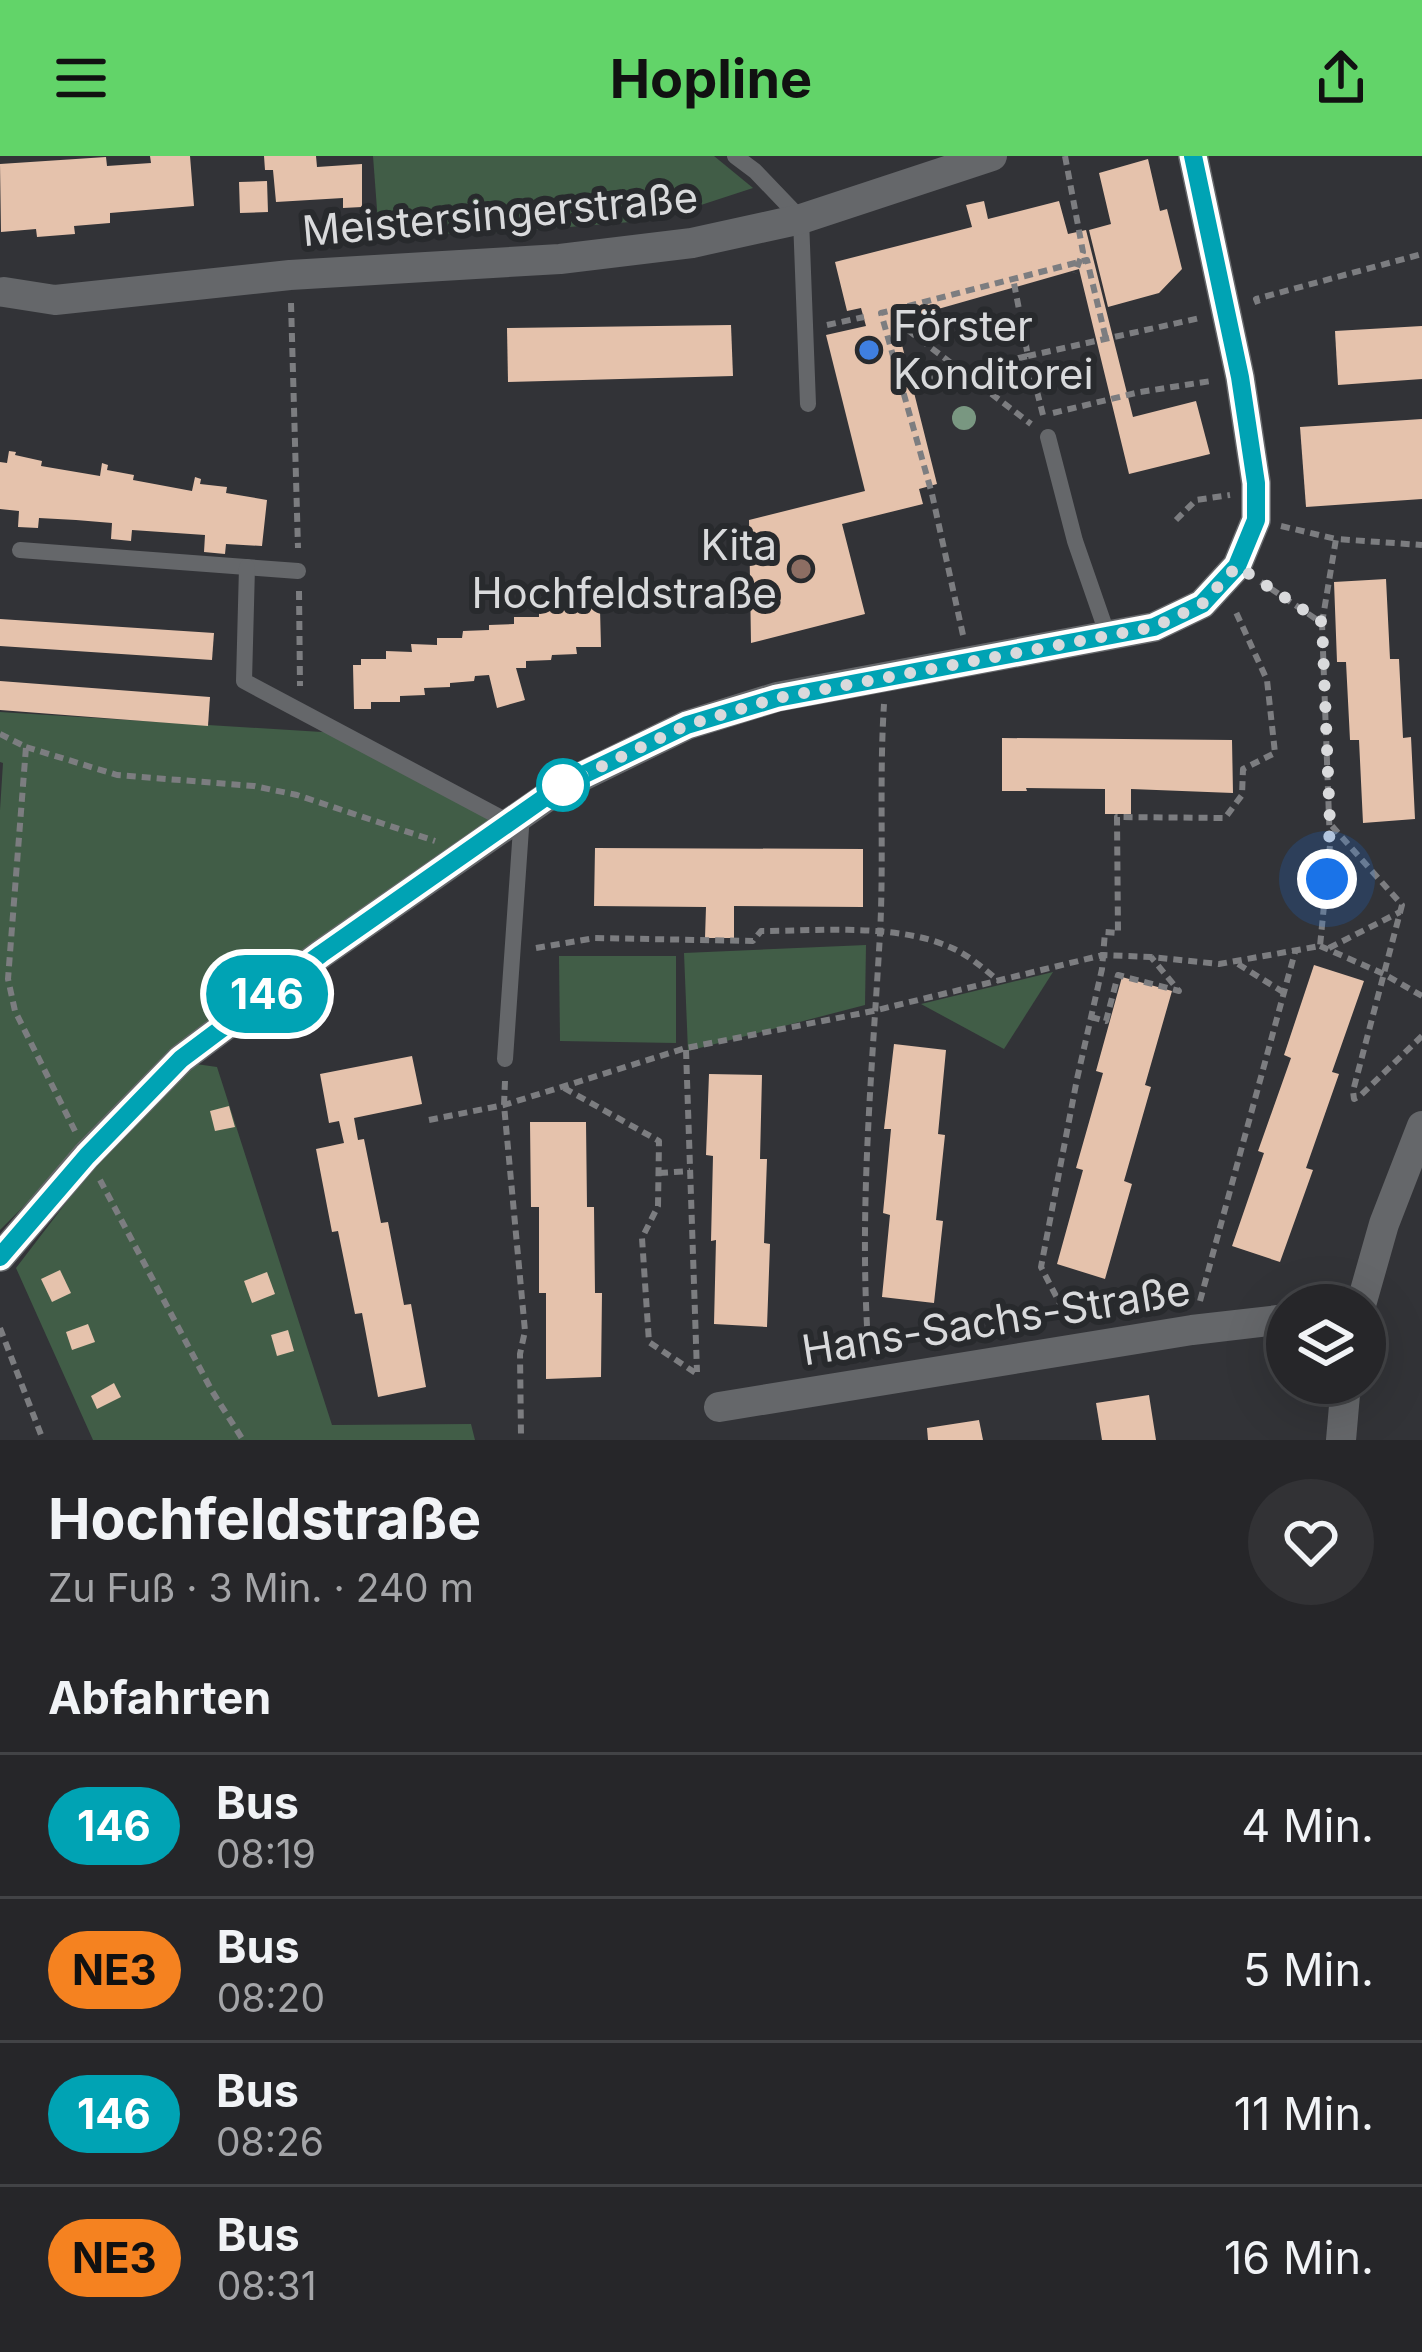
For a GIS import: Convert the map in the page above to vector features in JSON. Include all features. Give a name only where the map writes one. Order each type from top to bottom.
[{"type":"street","points":[[0,1257],[87,1156],[181,1059],[321,954],[564,784],[687,725],[777,698],[1154,627],[1202,604],[1237,566],[1256,506],[1240,377],[1193,156]]},
{"type":"street","name":"Meistersingerstraße","points":[[4,292],[55,300],[290,275],[582,256],[692,243],[801,219],[978,159]]},
{"type":"street","points":[[1367,1284],[1384,1224],[1422,1126]]},
{"type":"street","name":"Hans-Sachs-Straße","points":[[710,1400],[871,1382],[1266,1321]]},
{"type":"street","points":[[1340,1440],[1344,1404]]},
{"type":"lane","points":[[735,156],[801,219],[808,404]]},
{"type":"lane","points":[[1048,437],[1108,635]]},
{"type":"lane","points":[[20,550],[298,571]]},
{"type":"lane","points":[[247,567],[244,681],[516,818],[505,1059]]},
{"type":"path","points":[[1065,156],[1083,252],[1075,273]]},
{"type":"path","points":[[1260,316],[1256,299],[1422,254]]},
{"type":"path","points":[[958,611],[881,313],[1087,260],[1106,339]]},
{"type":"path","points":[[290,275],[300,710]]},
{"type":"path","points":[[1013,278],[1042,415],[1140,392],[1240,377]]},
{"type":"path","points":[[901,386],[1226,313]]},
{"type":"path","points":[[806,326],[864,317]]},
{"type":"path","points":[[896,321],[1048,437]]},
{"type":"path","points":[[1176,520],[1196,500],[1256,506],[1336,538],[1422,545]]},
{"type":"path","points":[[1324,947],[1330,824],[1322,622],[1336,538]]},
{"type":"path","points":[[1237,566],[1322,622]]},
{"type":"path","points":[[1082,1348],[1041,1267],[1105,932],[1118,933],[1118,817],[1225,818],[1242,795],[1243,769],[1274,753],[1267,680],[1238,614],[1214,591]]},
{"type":"path","points":[[871,1382],[865,1296],[886,677]]},
{"type":"path","points":[[0,734],[26,747],[117,775],[254,786],[296,795],[467,852]]},
{"type":"path","points":[[26,747],[8,979],[15,1011],[87,1156],[243,1440]]},
{"type":"path","points":[[1330,824],[1402,904],[1354,1099],[1422,1036]]},
{"type":"path","points":[[429,1120],[504,1105],[686,1048],[874,1011],[1103,955],[1235,962],[1324,947],[1401,911]]},
{"type":"path","points":[[512,953],[596,938],[753,941],[761,931],[880,932],[932,940],[954,949],[999,981]]},
{"type":"path","points":[[1324,947],[1422,996]]},
{"type":"path","points":[[1192,1330],[1295,952]]},
{"type":"path","points":[[1091,1016],[1106,1021],[1118,975],[1179,991],[1150,956]]},
{"type":"path","points":[[1235,962],[1284,993]]},
{"type":"path","points":[[686,1048],[697,1373],[710,1400]]},
{"type":"path","points":[[564,1088],[659,1141],[658,1206],[641,1238],[649,1342],[697,1373]]},
{"type":"path","points":[[504,1105],[525,1331],[520,1354],[521,1436]]},
{"type":"path","points":[[658,1173],[690,1171]]},
{"type":"path","points":[[0,1328],[44,1440]]},
{"type":"green space","points":[[373,156],[714,156],[753,188],[655,220],[379,236]]},
{"type":"green space","points":[[0,712],[338,733],[506,819],[85,1145],[0,1230],[3,763]]},
{"type":"green space","points":[[866,945],[865,1005],[688,1051],[684,953]]},
{"type":"green space","points":[[559,956],[676,956],[676,1043],[560,1041]]},
{"type":"green space","points":[[1053,972],[1004,1049],[921,1004]]},
{"type":"green space","points":[[182,1062],[217,1067],[332,1425],[471,1424],[475,1440],[93,1440],[16,1268]]},
{"type":"building","points":[[150,156],[190,156],[194,206],[110,213],[110,223],[74,226],[75,234],[37,237],[36,229],[1,232],[0,164],[106,157],[107,166],[151,163]]},
{"type":"building","points":[[264,156],[316,156],[317,167],[362,164],[362,207],[343,208],[343,198],[276,202],[273,170],[265,170]]},
{"type":"building","points":[[1148,159],[1160,211],[1167,209],[1182,269],[1159,293],[1108,307],[1089,230],[1111,224],[1099,173]]},
{"type":"building","points":[[267,181],[268,212],[240,213],[239,182]]},
{"type":"building","points":[[984,201],[988,219],[1059,201],[1068,234],[1086,230],[1133,417],[1196,401],[1210,454],[1129,474],[1079,269],[896,321],[937,484],[919,489],[923,504],[842,524],[865,614],[751,643],[749,520],[865,491],[826,335],[866,326],[861,308],[847,311],[835,262],[972,227],[966,205]]},
{"type":"building","points":[[731,325],[733,376],[508,382],[507,328]]},
{"type":"building","points":[[1422,326],[1422,379],[1338,385],[1335,331]]},
{"type":"building","points":[[1422,419],[1422,499],[1306,507],[1300,427]]},
{"type":"building","points":[[9,451],[42,461],[41,466],[100,476],[102,463],[108,465],[107,470],[134,475],[133,480],[192,491],[195,477],[201,479],[200,484],[227,487],[226,493],[267,500],[262,546],[226,544],[225,554],[204,552],[205,535],[132,530],[131,541],[111,539],[112,523],[76,520],[39,518],[38,528],[18,527],[19,511],[0,509],[0,462],[7,463]]},
{"type":"building","points":[[1386,579],[1390,659],[1399,659],[1403,738],[1411,737],[1415,819],[1363,823],[1359,740],[1350,740],[1346,662],[1337,662],[1334,582]]},
{"type":"building","points":[[592,602],[592,609],[600,609],[601,647],[576,647],[577,654],[526,661],[526,668],[516,668],[525,700],[497,708],[489,675],[450,683],[450,687],[424,688],[425,695],[400,696],[400,702],[371,702],[371,709],[354,709],[353,665],[361,665],[361,659],[386,659],[386,651],[412,652],[411,644],[437,645],[437,638],[462,638],[463,631],[514,624],[514,617],[539,617],[539,610],[564,609],[564,603]]},
{"type":"building","points":[[0,619],[214,633],[212,660],[0,646]]},
{"type":"building","points":[[0,681],[210,697],[208,726],[0,710]]},
{"type":"building","points":[[1002,738],[1232,740],[1233,793],[1131,789],[1131,814],[1105,814],[1105,789],[1002,791]]},
{"type":"building","points":[[595,848],[863,849],[863,907],[734,906],[734,938],[705,938],[706,907],[594,906]]},
{"type":"building","points":[[1314,965],[1364,981],[1332,1072],[1339,1074],[1306,1168],[1313,1170],[1280,1262],[1232,1246],[1264,1153],[1258,1151],[1291,1058],[1284,1055]]},
{"type":"building","points":[[1122,977],[1172,991],[1145,1085],[1151,1087],[1124,1181],[1132,1184],[1105,1279],[1057,1264],[1083,1170],[1076,1168],[1103,1073],[1096,1071]]},
{"type":"building","points":[[894,1044],[946,1050],[938,1134],[945,1135],[936,1220],[943,1221],[934,1303],[882,1297],[890,1215],[883,1213],[891,1129],[884,1129]]},
{"type":"building","points":[[412,1056],[422,1104],[354,1118],[358,1140],[364,1139],[381,1223],[388,1222],[404,1305],[411,1304],[426,1387],[378,1397],[362,1313],[355,1314],[338,1231],[332,1232],[316,1149],[344,1143],[339,1121],[329,1123],[320,1074]]},
{"type":"building","points":[[709,1074],[762,1075],[760,1159],[767,1159],[764,1243],[770,1244],[767,1327],[714,1324],[713,1156],[706,1155]]},
{"type":"building","points":[[229,1106],[235,1127],[215,1131],[210,1111]]},
{"type":"building","points":[[530,1122],[586,1122],[595,1293],[602,1293],[601,1377],[546,1379],[546,1293],[539,1293],[539,1207],[531,1207]]},
{"type":"building","points":[[60,1270],[71,1293],[52,1302],[41,1279]]},
{"type":"building","points":[[267,1272],[275,1294],[252,1303],[244,1281]]},
{"type":"building","points":[[88,1324],[95,1342],[72,1350],[66,1332]]},
{"type":"building","points":[[288,1330],[294,1351],[277,1356],[271,1335]]},
{"type":"building","points":[[114,1383],[121,1397],[97,1409],[91,1396]]},
{"type":"building","points":[[1149,1395],[1156,1440],[1102,1440],[1096,1403]]},
{"type":"building","points":[[979,1420],[983,1440],[928,1440],[927,1428]]},
{"type":"bus line","name":"146","points":[[0,1257],[87,1156],[181,1059],[321,954],[564,784],[687,725],[777,698],[1154,627],[1202,604],[1237,566],[1256,520],[1256,483],[1240,377],[1193,156]]},
{"type":"place","name":"Förster Konditorei","points":[[869,350]]},
{"type":"place","name":"Kita Hochfeldstraße","points":[[801,569]]},
{"type":"route","points":[[563,785],[687,725],[777,698],[1154,627],[1202,604],[1237,566],[1322,622],[1330,824],[1327,879]]}]
